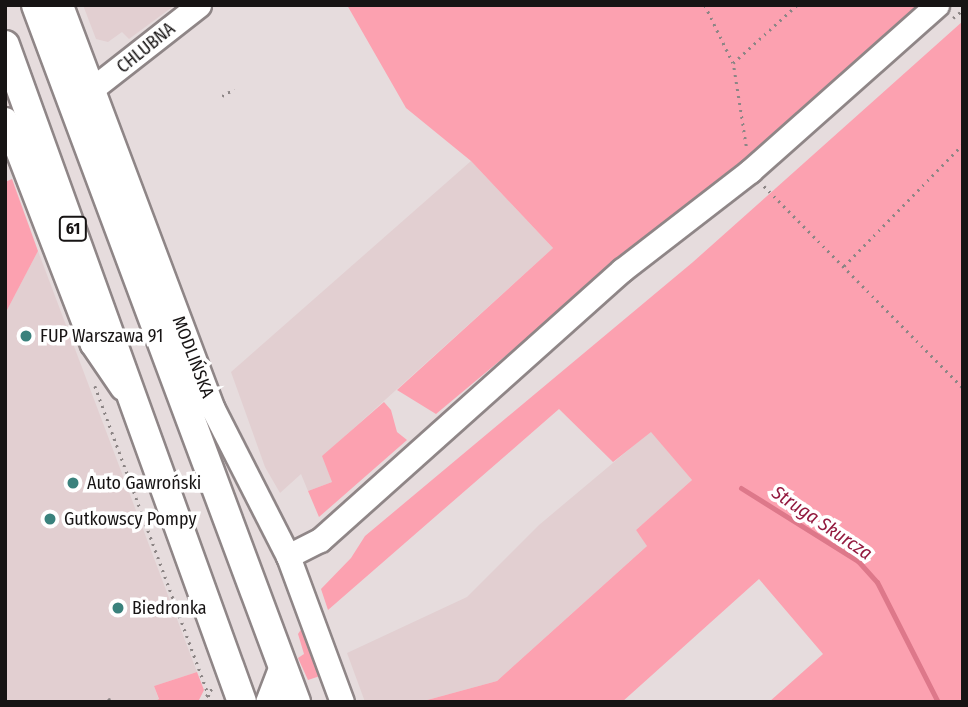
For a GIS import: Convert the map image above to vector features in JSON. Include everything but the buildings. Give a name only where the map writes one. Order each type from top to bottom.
[{"type":"main road","name":"MODLIŃSKA","points":[[36,5],[296,702]]},
{"type":"main road","name":"61","points":[[5,45],[242,702]]},
{"type":"street","name":"MODLIŃSKA","points":[[61,5],[213,409],[288,556],[342,702]]},
{"type":"street","name":"CHLUBNA","points":[[92,89],[199,5]]},
{"type":"street","points":[[288,556],[320,540],[622,270],[757,178],[945,12]]},
{"type":"street","points":[[5,119],[12,157],[92,344],[139,413]]},
{"type":"street","points":[[267,702],[282,663]]},
{"type":"path","points":[[705,5],[733,63],[757,178],[753,194]]},
{"type":"path","points":[[733,63],[797,5]]},
{"type":"path","points":[[945,12],[963,10]]},
{"type":"path","points":[[222,96],[234,89]]},
{"type":"path","points":[[844,266],[963,145]]},
{"type":"path","points":[[757,178],[774,177]]},
{"type":"path","points":[[757,178],[963,388]]},
{"type":"path","points":[[91,376],[211,702]]},
{"type":"path","points":[[207,688],[216,685]]},
{"type":"path","points":[[202,702],[207,688]]},
{"type":"shaded area","points":[[83,5],[175,5],[129,39],[122,32],[108,42],[96,39]]},
{"type":"shaded area","points":[[347,5],[924,5],[763,149],[667,221],[436,414],[397,390],[553,248],[471,161],[406,108]]},
{"type":"shaded area","points":[[963,21],[963,702],[769,702],[823,654],[759,579],[622,702],[420,702],[497,681],[647,546],[636,530],[692,480],[651,432],[613,462],[559,409],[328,610],[321,589],[351,558],[365,536],[693,262]]},
{"type":"shaded area","points":[[471,161],[553,248],[323,456],[332,482],[308,491],[301,474],[280,493],[265,467],[231,372]]},
{"type":"shaded area","points":[[12,179],[38,251],[5,314],[5,182]]},
{"type":"shaded area","points":[[38,251],[197,672],[154,686],[159,700],[154,702],[5,702],[5,314]]},
{"type":"shaded area","points":[[384,402],[391,410],[397,432],[407,440],[319,517],[308,491],[332,482],[322,456]]},
{"type":"shaded area","points":[[651,431],[692,480],[636,530],[648,545],[497,681],[420,702],[365,702],[347,653],[467,597],[539,525]]},
{"type":"shaded area","points":[[304,625],[323,675],[308,680],[298,658],[304,654],[298,634]]},
{"type":"shaded area","points":[[197,672],[204,690],[198,702],[154,702],[159,699],[154,686]]},
{"type":"waterway","name":"Struga Skurcza","points":[[741,488],[858,561],[877,582],[938,702]]},
{"type":"place","name":"FUP Warszawa 91","points":[[26,336]]},
{"type":"place","name":"Auto Gawroński","points":[[73,483]]},
{"type":"place","name":"Gutkowscy Pompy","points":[[50,519]]},
{"type":"place","name":"Biedronka","points":[[118,608]]}]
